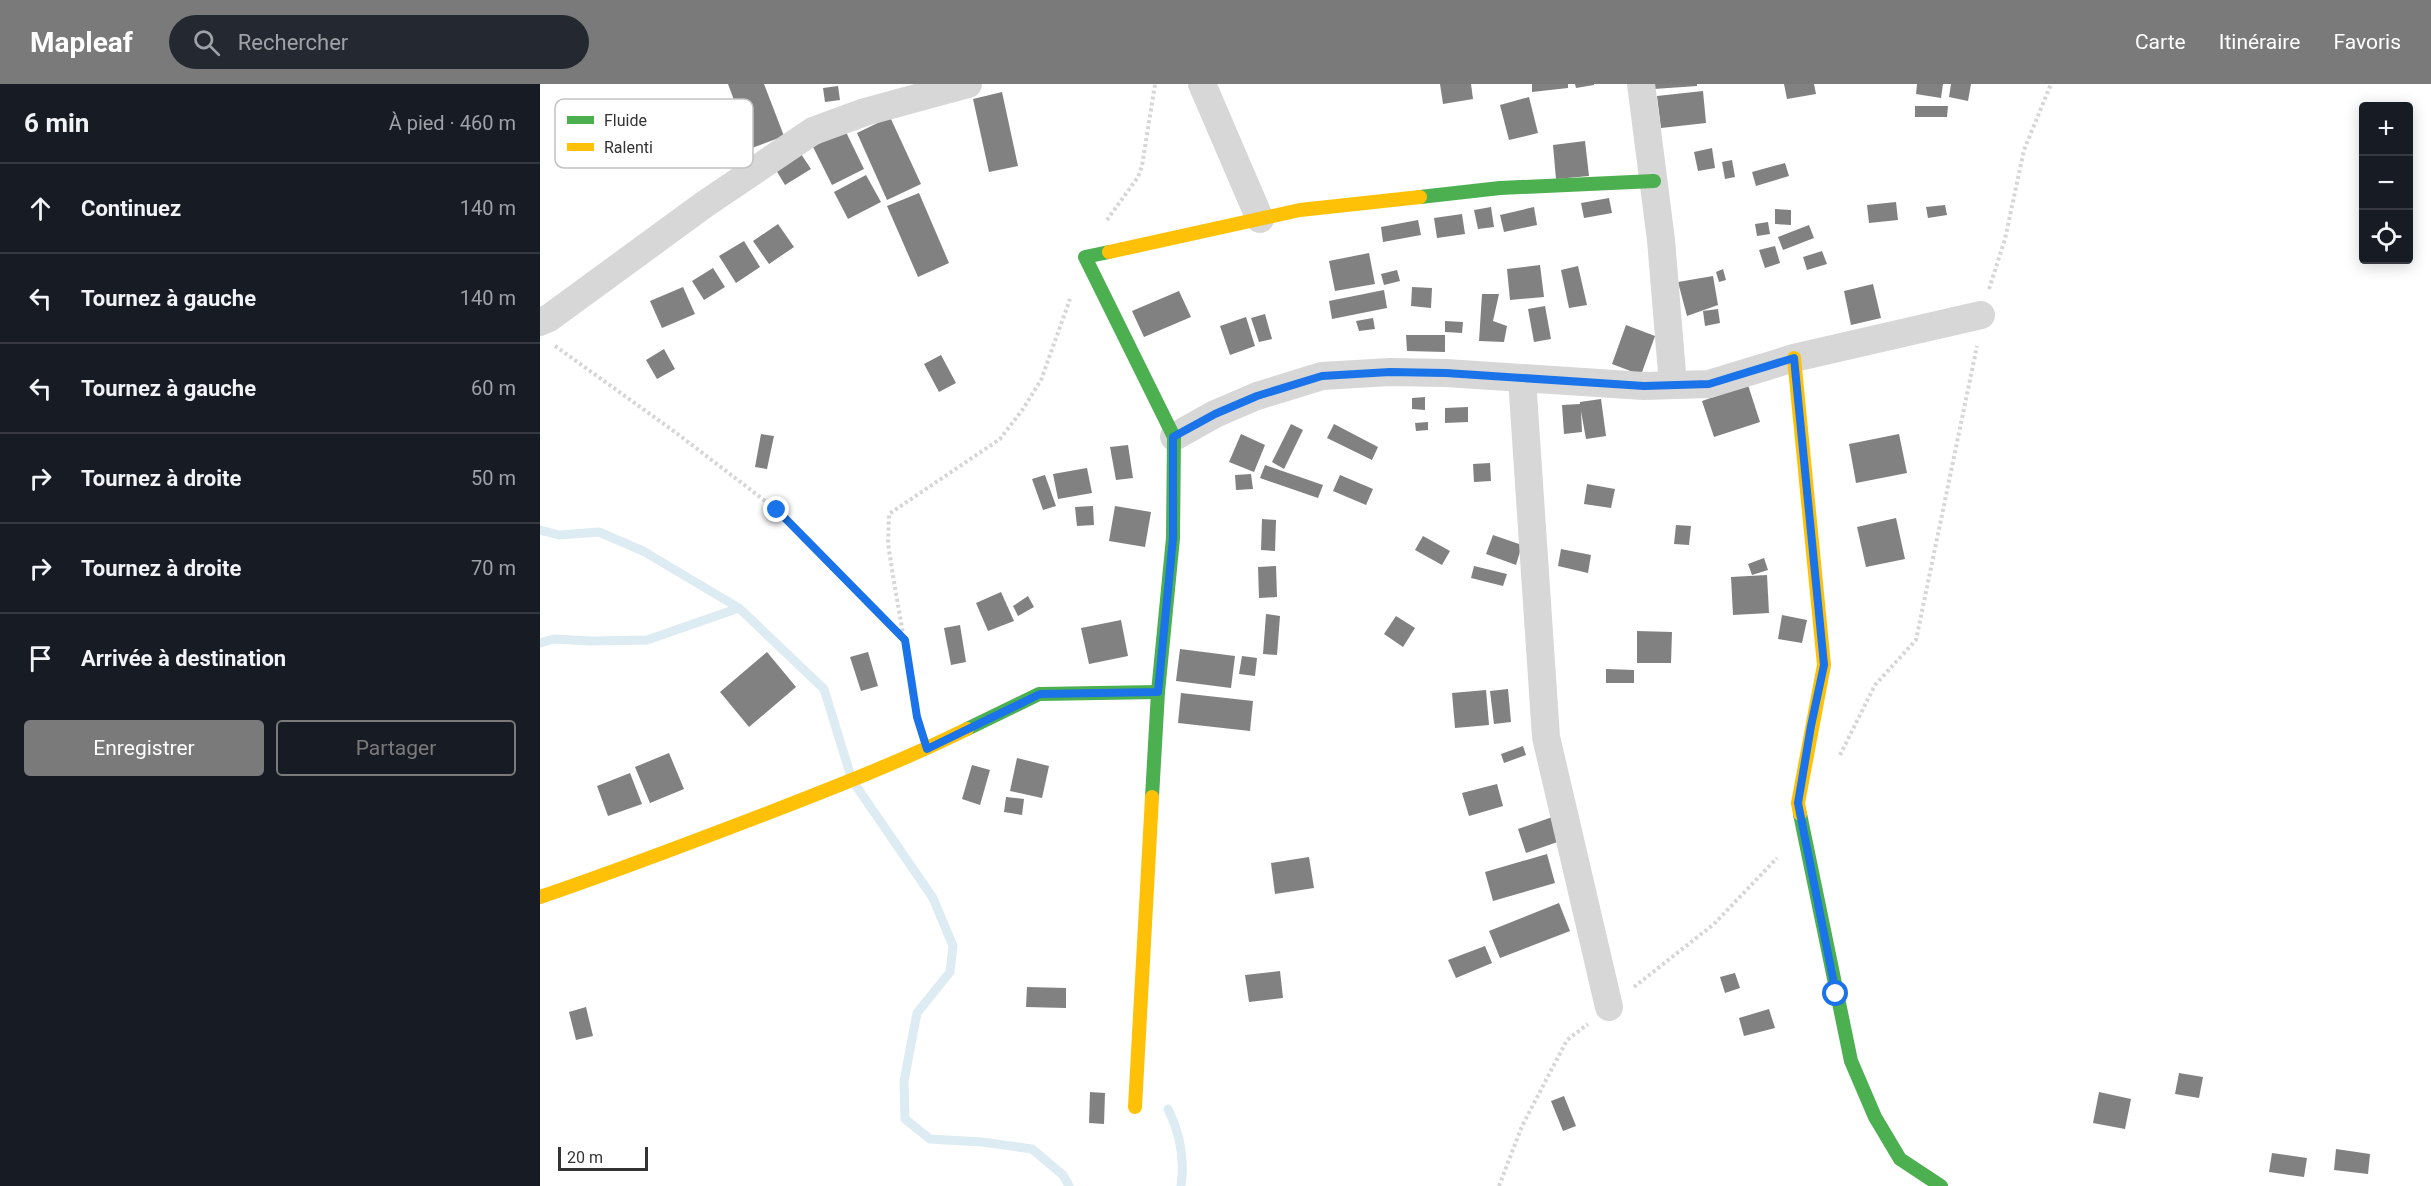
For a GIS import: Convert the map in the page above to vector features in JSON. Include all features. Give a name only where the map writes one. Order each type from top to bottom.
[{"type":"street","points":[[545,332],[549,318],[705,204],[813,131],[866,112],[968,84]]},
{"type":"street","points":[[1202,84],[1260,219]]},
{"type":"street","points":[[1641,84],[1666,284],[1673,385]]},
{"type":"street","points":[[1135,1107],[1158,692],[1173,538],[1173,437],[1085,257],[1300,210],[1500,188],[1654,180]]},
{"type":"street","points":[[1173,437],[1215,414],[1257,396],[1322,376],[1390,372],[1446,373],[1644,386],[1709,384],[1794,358],[1981,315]]},
{"type":"street","points":[[1794,358],[1824,665],[1798,803],[1851,1061],[1875,1117],[1900,1159],[1941,1186]]},
{"type":"street","points":[[1522,379],[1546,737],[1609,1007]]},
{"type":"street","points":[[540,897],[626,867],[927,749],[1040,694],[1158,692]]},
{"type":"path","points":[[545,332],[777,510],[905,640]]},
{"type":"path","points":[[927,749],[917,717],[888,543],[889,514],[1000,440],[1041,380]]},
{"type":"building","points":[[728,84],[764,84],[784,136],[753,148],[753,99],[734,99]]},
{"type":"building","points":[[1440,84],[1471,84],[1473,99],[1443,104]]},
{"type":"building","points":[[1532,84],[1568,84],[1568,88],[1532,92]]},
{"type":"building","points":[[1575,84],[1594,84],[1594,85],[1576,88]]},
{"type":"building","points":[[1653,84],[1697,84],[1697,86],[1654,89]]},
{"type":"building","points":[[1784,84],[1814,84],[1816,94],[1787,99]]},
{"type":"building","points":[[1917,84],[1943,84],[1941,98],[1916,94]]},
{"type":"building","points":[[1951,84],[1971,84],[1968,101],[1949,97]]},
{"type":"building","points":[[838,86],[840,100],[825,102],[823,88]]},
{"type":"building","points":[[1703,91],[1706,123],[1661,128],[1657,96]]},
{"type":"building","points":[[1002,92],[1018,166],[989,172],[973,99]]},
{"type":"building","points":[[1529,97],[1538,133],[1509,140],[1500,105]]},
{"type":"building","points":[[1915,106],[1948,106],[1947,117],[1915,117]]},
{"type":"building","points":[[890,117],[921,184],[887,200],[857,133]]},
{"type":"building","points":[[845,130],[864,169],[832,185],[813,147]]},
{"type":"building","points":[[1585,141],[1589,176],[1556,179],[1553,145]]},
{"type":"building","points":[[1712,148],[1715,168],[1698,171],[1694,152]]},
{"type":"building","points":[[801,154],[811,169],[785,185],[776,170]]},
{"type":"building","points":[[1732,160],[1735,177],[1725,179],[1722,162]]},
{"type":"building","points":[[1785,163],[1789,176],[1756,186],[1752,172]]},
{"type":"building","points":[[866,175],[881,202],[848,219],[834,192]]},
{"type":"building","points":[[919,193],[949,263],[918,277],[887,206]]},
{"type":"building","points":[[1609,198],[1612,213],[1584,218],[1581,203]]},
{"type":"building","points":[[1896,202],[1898,220],[1869,223],[1867,205]]},
{"type":"building","points":[[1945,205],[1947,215],[1928,218],[1926,207]]},
{"type":"building","points":[[1491,207],[1494,227],[1478,229],[1474,210]]},
{"type":"building","points":[[1534,207],[1537,225],[1504,232],[1500,215]]},
{"type":"building","points":[[1775,209],[1791,210],[1791,225],[1775,224]]},
{"type":"building","points":[[1462,214],[1465,234],[1437,238],[1434,218]]},
{"type":"building","points":[[1418,220],[1421,235],[1383,242],[1381,227]]},
{"type":"building","points":[[1768,222],[1770,234],[1757,236],[1755,224]]},
{"type":"building","points":[[778,224],[794,247],[769,264],[753,241]]},
{"type":"building","points":[[1809,225],[1814,238],[1783,250],[1778,237]]},
{"type":"building","points":[[744,241],[760,267],[736,283],[719,256]]},
{"type":"building","points":[[1775,246],[1780,263],[1765,268],[1759,250]]},
{"type":"building","points":[[1822,251],[1827,264],[1807,270],[1803,257]]},
{"type":"building","points":[[1369,253],[1375,284],[1335,291],[1329,261]]},
{"type":"building","points":[[1540,265],[1544,297],[1510,300],[1507,269]]},
{"type":"building","points":[[1578,266],[1587,305],[1569,308],[1561,270]]},
{"type":"building","points":[[713,268],[725,287],[704,300],[692,281]]},
{"type":"building","points":[[1723,269],[1726,280],[1719,282],[1716,272]]},
{"type":"building","points":[[1397,270],[1400,281],[1384,285],[1381,274]]},
{"type":"building","points":[[1713,276],[1718,305],[1687,316],[1678,282]]},
{"type":"building","points":[[1873,284],[1881,318],[1851,325],[1844,291]]},
{"type":"building","points":[[683,287],[695,314],[662,328],[650,301]]},
{"type":"building","points":[[1412,287],[1432,288],[1431,308],[1411,306]]},
{"type":"building","points":[[1384,290],[1387,308],[1332,319],[1329,301]]},
{"type":"building","points":[[1179,291],[1191,317],[1144,337],[1132,311]]},
{"type":"building","points":[[1482,294],[1499,294],[1493,321],[1507,326],[1504,342],[1479,341]]},
{"type":"building","points":[[1545,306],[1551,339],[1534,342],[1528,309]]},
{"type":"building","points":[[1718,309],[1720,323],[1705,326],[1703,311]]},
{"type":"building","points":[[1265,314],[1272,339],[1259,342],[1251,318]]},
{"type":"building","points":[[1246,317],[1255,346],[1230,355],[1220,326]]},
{"type":"building","points":[[1373,318],[1375,329],[1359,331],[1356,321]]},
{"type":"building","points":[[1445,321],[1463,322],[1462,333],[1445,332]]},
{"type":"building","points":[[1626,325],[1655,336],[1641,375],[1612,364]]},
{"type":"building","points":[[1406,335],[1445,335],[1445,352],[1407,351]]},
{"type":"building","points":[[664,349],[675,369],[657,379],[646,360]]},
{"type":"building","points":[[941,355],[956,383],[939,392],[924,364]]},
{"type":"building","points":[[1748,385],[1760,422],[1714,437],[1702,401]]},
{"type":"building","points":[[1425,397],[1425,410],[1412,409],[1412,398]]},
{"type":"building","points":[[1601,399],[1606,436],[1586,439],[1581,411],[1582,432],[1564,434],[1562,405]]},
{"type":"building","points":[[1468,407],[1468,422],[1445,423],[1445,408]]},
{"type":"building","points":[[1428,422],[1428,430],[1416,431],[1415,423]]},
{"type":"building","points":[[1291,424],[1303,430],[1284,469],[1272,462]]},
{"type":"building","points":[[1334,424],[1378,447],[1372,460],[1327,438]]},
{"type":"building","points":[[761,434],[774,436],[767,469],[755,467]]},
{"type":"building","points":[[1241,434],[1265,445],[1254,472],[1229,462]]},
{"type":"building","points":[[1899,434],[1907,473],[1856,483],[1849,444]]},
{"type":"building","points":[[1128,445],[1133,478],[1116,480],[1110,447]]},
{"type":"building","points":[[1490,463],[1491,481],[1474,482],[1473,464]]},
{"type":"building","points":[[1265,465],[1323,485],[1318,498],[1260,478]]},
{"type":"building","points":[[1087,468],[1092,493],[1058,499],[1053,474]]},
{"type":"building","points":[[1251,474],[1253,489],[1236,490],[1235,475]]},
{"type":"building","points":[[1045,475],[1056,506],[1043,510],[1032,479]]},
{"type":"building","points":[[1340,475],[1373,489],[1366,505],[1333,491]]},
{"type":"building","points":[[1587,484],[1615,489],[1611,508],[1584,504]]},
{"type":"building","points":[[1093,506],[1094,525],[1077,526],[1075,507]]},
{"type":"building","points":[[1115,506],[1151,512],[1145,547],[1109,541]]},
{"type":"building","points":[[1896,518],[1905,559],[1866,567],[1857,527]]},
{"type":"building","points":[[1262,519],[1276,520],[1275,551],[1261,550]]},
{"type":"building","points":[[1676,525],[1691,526],[1689,545],[1674,544]]},
{"type":"building","points":[[1493,535],[1522,545],[1516,565],[1486,554]]},
{"type":"building","points":[[1423,536],[1450,551],[1442,565],[1415,550]]},
{"type":"building","points":[[1561,549],[1591,555],[1588,573],[1558,566]]},
{"type":"building","points":[[1764,558],[1768,570],[1752,575],[1748,564]]},
{"type":"building","points":[[1276,566],[1277,597],[1259,598],[1258,567]]},
{"type":"building","points":[[1474,566],[1507,574],[1503,586],[1471,578]]},
{"type":"building","points":[[1767,575],[1769,613],[1733,615],[1731,577]]},
{"type":"building","points":[[1001,592],[1014,621],[988,631],[976,603]]},
{"type":"building","points":[[1028,596],[1034,607],[1018,616],[1013,606]]},
{"type":"building","points":[[1266,614],[1280,616],[1277,655],[1263,654]]},
{"type":"building","points":[[1782,615],[1807,620],[1802,643],[1778,639]]},
{"type":"building","points":[[1396,616],[1415,628],[1403,647],[1384,634]]},
{"type":"building","points":[[1121,620],[1128,656],[1089,664],[1081,628]]},
{"type":"building","points":[[960,625],[966,662],[951,665],[944,628]]},
{"type":"building","points":[[1637,631],[1672,632],[1671,663],[1637,663]]},
{"type":"building","points":[[1180,649],[1235,656],[1231,688],[1176,681]]},
{"type":"building","points":[[767,652],[796,687],[749,727],[720,692]]},
{"type":"building","points":[[868,652],[878,686],[861,691],[850,657]]},
{"type":"building","points":[[1242,656],[1257,658],[1255,676],[1239,674]]},
{"type":"building","points":[[1606,669],[1634,670],[1634,683],[1606,683]]},
{"type":"building","points":[[1508,689],[1511,722],[1494,724],[1490,691]]},
{"type":"building","points":[[1486,690],[1489,725],[1455,728],[1452,693]]},
{"type":"building","points":[[1181,693],[1253,701],[1250,731],[1178,723]]},
{"type":"building","points":[[1523,746],[1526,755],[1504,763],[1501,754]]},
{"type":"building","points":[[669,753],[684,789],[650,803],[635,767]]},
{"type":"building","points":[[1017,758],[1049,766],[1042,798],[1010,791]]},
{"type":"building","points":[[972,765],[990,770],[980,805],[962,799]]},
{"type":"building","points":[[630,773],[642,804],[608,816],[597,786]]},
{"type":"building","points":[[1497,784],[1503,806],[1469,816],[1462,793]]},
{"type":"building","points":[[1006,797],[1024,799],[1022,815],[1004,812]]},
{"type":"building","points":[[1558,815],[1566,839],[1526,853],[1518,829]]},
{"type":"building","points":[[1547,854],[1555,883],[1493,901],[1485,872]]},
{"type":"building","points":[[1309,857],[1314,888],[1275,894],[1271,863]]},
{"type":"building","points":[[1559,903],[1570,931],[1500,958],[1489,931]]},
{"type":"building","points":[[1485,946],[1492,963],[1456,978],[1448,960]]},
{"type":"building","points":[[1280,971],[1283,998],[1249,1002],[1245,975]]},
{"type":"building","points":[[1735,973],[1740,988],[1725,993],[1720,977]]},
{"type":"building","points":[[1027,987],[1066,988],[1066,1008],[1026,1007]]},
{"type":"building","points":[[586,1007],[593,1036],[576,1040],[569,1012]]},
{"type":"building","points":[[1769,1009],[1775,1028],[1744,1036],[1739,1018]]},
{"type":"building","points":[[2179,1073],[2203,1077],[2199,1098],[2175,1094]]},
{"type":"building","points":[[1090,1092],[1105,1093],[1104,1124],[1089,1123]]},
{"type":"building","points":[[2099,1092],[2131,1099],[2125,1129],[2093,1123]]},
{"type":"building","points":[[1564,1096],[1576,1126],[1563,1131],[1551,1101]]},
{"type":"building","points":[[2336,1149],[2370,1154],[2368,1174],[2334,1170]]},
{"type":"building","points":[[2272,1153],[2307,1158],[2304,1177],[2269,1172]]},
{"type":"waterway","points":[[540,530],[559,535],[599,532],[643,551],[739,608]]},
{"type":"waterway","points":[[540,643],[554,639],[647,640],[739,608],[824,689],[852,780],[933,898],[953,946],[950,972],[917,1013],[904,1081],[905,1119],[930,1139],[982,1142],[1032,1149],[1063,1175],[1069,1186]]},
{"type":"waterway","points":[[1168,1109],[1181,1146],[1181,1186]]},
{"type":"traffic: fast","points":[[1420,197],[1500,188],[1654,181]]},
{"type":"traffic: fast","points":[[1109,252],[1085,257],[1174,437],[1173,538],[1158,692],[1152,797]]},
{"type":"traffic: fast","points":[[967,729],[1039,694],[1158,692]]},
{"type":"traffic: fast","points":[[1800,814],[1851,1061],[1875,1117],[1900,1159],[1941,1186]]},
{"type":"traffic: slow","points":[[1109,252],[1300,210],[1420,197]]},
{"type":"traffic: slow","points":[[1794,358],[1824,665],[1798,803],[1800,814]]},
{"type":"traffic: slow","points":[[540,897],[818,793],[893,763],[967,729]]},
{"type":"traffic: slow","points":[[1135,1107],[1152,797]]},
{"type":"route","points":[[777,510],[905,640],[917,717],[927,749],[1040,694],[1158,692],[1173,538],[1173,437],[1215,414],[1285,386],[1322,376],[1390,372],[1446,373],[1644,386],[1709,384],[1794,358],[1824,665],[1798,803],[1836,994]]}]
